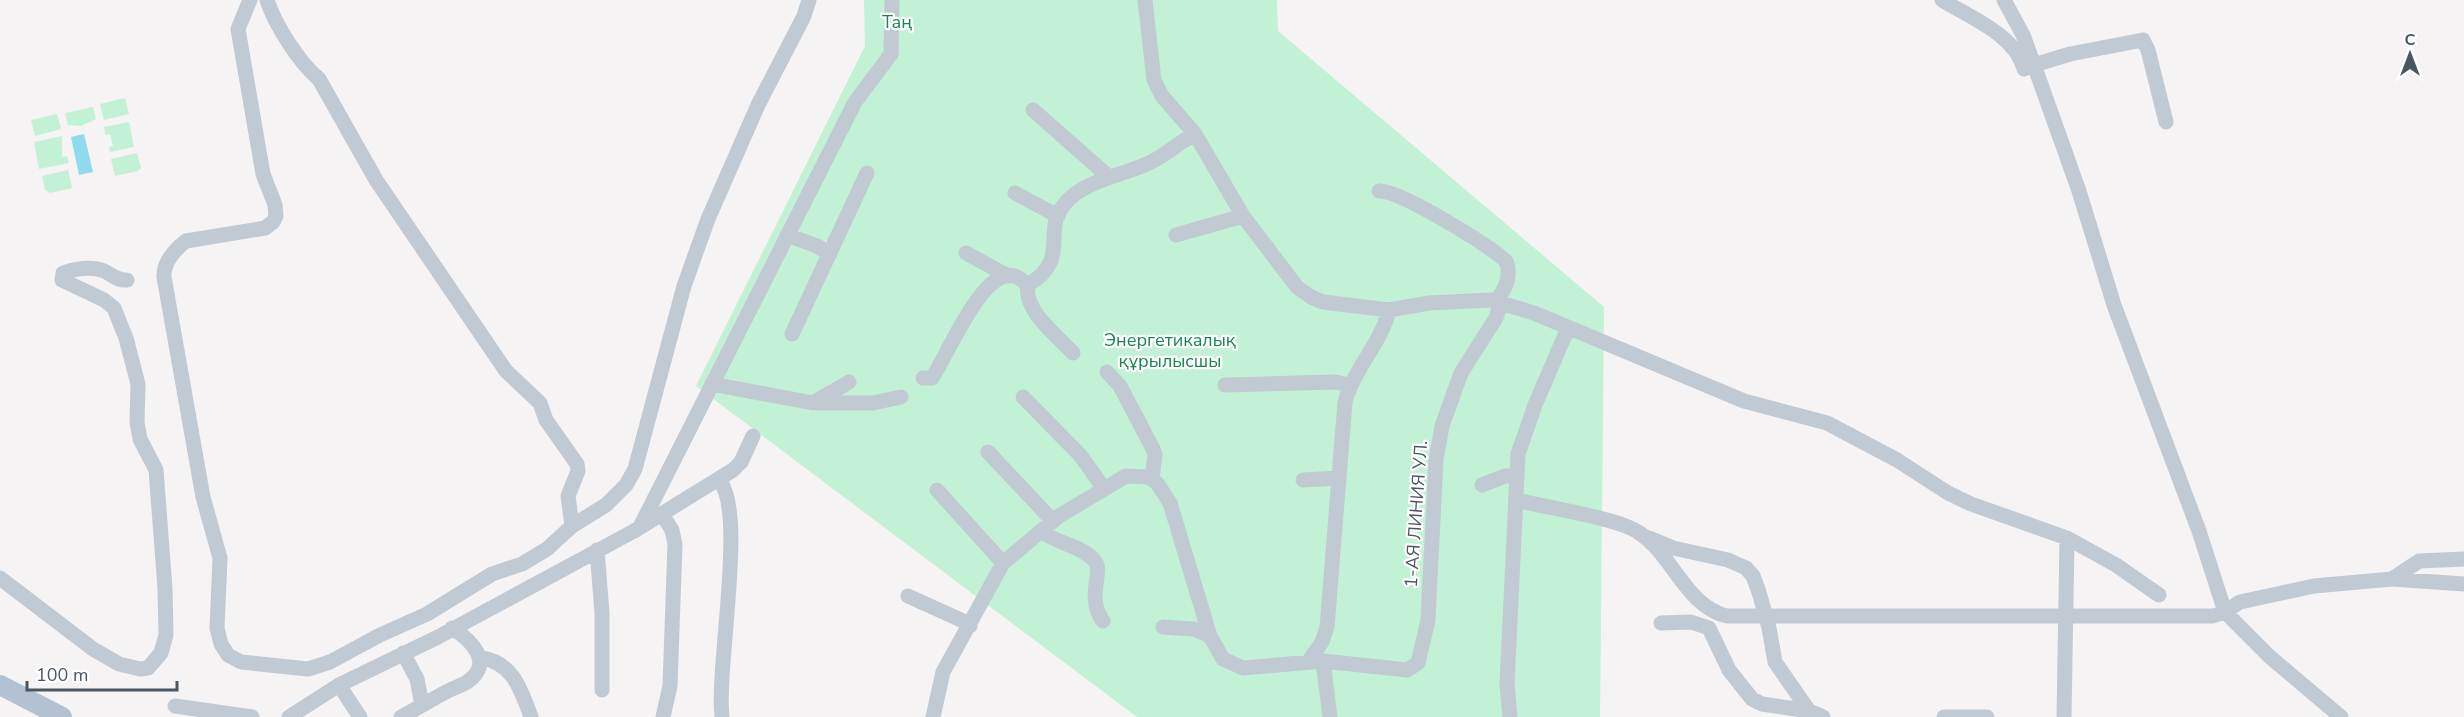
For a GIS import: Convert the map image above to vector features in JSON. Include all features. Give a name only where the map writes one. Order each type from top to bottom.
[{"type":"main road","points":[[0,685],[62,717]]},
{"type":"street","points":[[250,0],[238,29],[263,174],[275,205],[276,216],[273,222],[265,228],[186,241],[178,246],[163,270],[203,496],[220,558],[218,628],[221,644],[228,655],[241,662],[308,669],[330,662],[427,614],[492,574],[522,564],[547,549],[572,526],[606,505],[626,484],[635,470],[684,286],[708,219],[758,105],[804,16],[809,0]]},
{"type":"street","points":[[267,0],[270,12],[308,71],[319,79],[382,190],[506,371],[540,403],[546,420],[577,465],[578,471],[568,496],[572,526]]},
{"type":"street","points":[[640,527],[855,102],[891,54],[892,0]]},
{"type":"street","points":[[1145,0],[1154,80],[1162,96],[1195,134],[1243,216],[1297,286],[1311,297],[1323,302],[1389,310],[1429,303],[1498,301],[1560,322],[1568,328],[1744,401],[1827,423],[1897,460],[1956,496],[2001,517],[2067,538],[2116,565],[2159,595]]},
{"type":"street","points":[[1942,0],[2008,43],[2021,55],[2028,77],[2040,86]]},
{"type":"street","points":[[2004,0],[2023,35],[2034,65],[2079,191],[2114,305],[2199,531],[2225,612],[2270,657],[2342,717]]},
{"type":"street","points":[[2034,65],[2070,54],[2143,40],[2148,50],[2166,122]]},
{"type":"street","points":[[1032,110],[1108,176]]},
{"type":"street","points":[[1028,285],[1049,267],[1055,247],[1058,216],[1069,199],[1108,176],[1149,163],[1195,134]]},
{"type":"street","points":[[792,334],[867,173]]},
{"type":"street","name":"1-АЯ ЛИНИЯ УЛ.","points":[[1316,662],[1407,670],[1414,668],[1420,660],[1428,620],[1436,460],[1442,426],[1461,373],[1496,318],[1498,301],[1507,284],[1509,271],[1506,261],[1412,202],[1394,193],[1379,191]]},
{"type":"street","points":[[1015,193],[1058,216]]},
{"type":"street","points":[[1176,235],[1243,216]]},
{"type":"street","points":[[787,235],[817,246],[830,255]]},
{"type":"street","points":[[966,253],[1008,276]]},
{"type":"street","points":[[0,578],[93,649],[119,664],[140,669],[148,668],[161,653],[166,635],[165,588],[156,470],[140,439],[137,422],[138,384],[126,338],[114,308],[104,300],[64,281],[62,277],[63,273],[77,268],[103,270],[120,281],[127,280]]},
{"type":"street","points":[[923,378],[932,378],[936,373],[962,323],[986,289],[994,280],[1008,276],[1017,276],[1028,285],[1029,303],[1073,353]]},
{"type":"street","points":[[1330,717],[1316,662],[1327,627],[1342,425],[1350,385],[1382,332],[1389,310]]},
{"type":"street","points":[[1510,717],[1508,684],[1518,454],[1568,328]]},
{"type":"street","points":[[1107,372],[1120,386],[1153,449],[1155,455],[1152,479]]},
{"type":"street","points":[[818,402],[849,382]]},
{"type":"street","points":[[1225,385],[1335,382],[1350,385]]},
{"type":"street","points":[[712,384],[794,400],[818,402],[873,402],[901,397]]},
{"type":"street","points":[[1023,397],[1080,455],[1103,487]]},
{"type":"street","points":[[289,717],[339,685],[452,628],[662,514],[718,480],[741,462],[753,436]]},
{"type":"street","points":[[988,452],[1053,521]]},
{"type":"street","points":[[933,717],[943,672],[1004,563],[1053,521],[1103,487],[1126,476],[1144,474],[1164,492],[1177,522],[1210,636],[1223,659],[1243,668],[1316,662]]},
{"type":"street","points":[[1482,485],[1505,476],[1517,476]]},
{"type":"street","points":[[1303,480],[1339,478]]},
{"type":"street","points":[[718,480],[728,493],[730,534],[723,652],[722,717]]},
{"type":"street","points":[[937,490],[1004,563]]},
{"type":"street","points":[[1517,500],[1625,526],[1673,548],[1728,560],[1746,568],[1753,576],[1766,616],[1775,662],[1816,714]]},
{"type":"street","points":[[662,514],[672,530],[675,544],[670,686],[663,717]]},
{"type":"street","points":[[1041,531],[1050,539],[1093,558],[1098,565],[1094,605],[1103,621]]},
{"type":"street","points":[[1645,537],[1678,577],[1712,610],[1727,616],[2213,616],[2225,612],[2240,602],[2314,586],[2392,579],[2464,584]]},
{"type":"street","points":[[2064,717],[2067,538]]},
{"type":"street","points":[[597,550],[602,613],[602,690]]},
{"type":"street","points":[[2392,579],[2418,561],[2464,559]]},
{"type":"street","points":[[908,596],[970,626]]},
{"type":"street","points":[[1661,623],[1691,621],[1709,627],[1729,670],[1752,699],[1762,704],[1816,714]]},
{"type":"street","points":[[1163,627],[1194,629],[1210,636]]},
{"type":"street","points":[[452,628],[471,641],[481,658],[495,662],[510,671],[531,717]]},
{"type":"street","points":[[403,653],[417,679],[422,705]]},
{"type":"street","points":[[401,717],[470,680],[478,669],[481,658]]},
{"type":"street","points":[[339,685],[360,717]]},
{"type":"street","points":[[175,708],[252,717]]},
{"type":"street","points":[[1944,717],[1987,717]]},
{"type":"green space","name":"Энергетикалық құрылысшы","points":[[864,0],[1277,0],[1278,31],[1604,307],[1600,717],[1137,717],[696,386],[865,46]]},
{"type":"green space","points":[[125,98],[129,114],[104,120],[100,104]]},
{"type":"green space","points":[[93,107],[96,119],[81,126],[68,125],[65,113]]},
{"type":"green space","points":[[57,114],[61,129],[35,136],[31,120]]},
{"type":"green space","points":[[129,122],[134,147],[110,152],[109,147],[113,146],[110,134],[105,135],[104,127]]},
{"type":"green space","points":[[62,136],[62,157],[67,156],[69,163],[39,169],[34,142]]},
{"type":"green space","points":[[137,153],[141,168],[138,171],[115,176],[111,159]]},
{"type":"green space","points":[[68,170],[72,188],[50,193],[45,190],[42,176]]},
{"type":"water","points":[[84,134],[93,172],[79,175],[71,137]]},
{"type":"park label","name":"Таң","points":[[897,22]]}]
